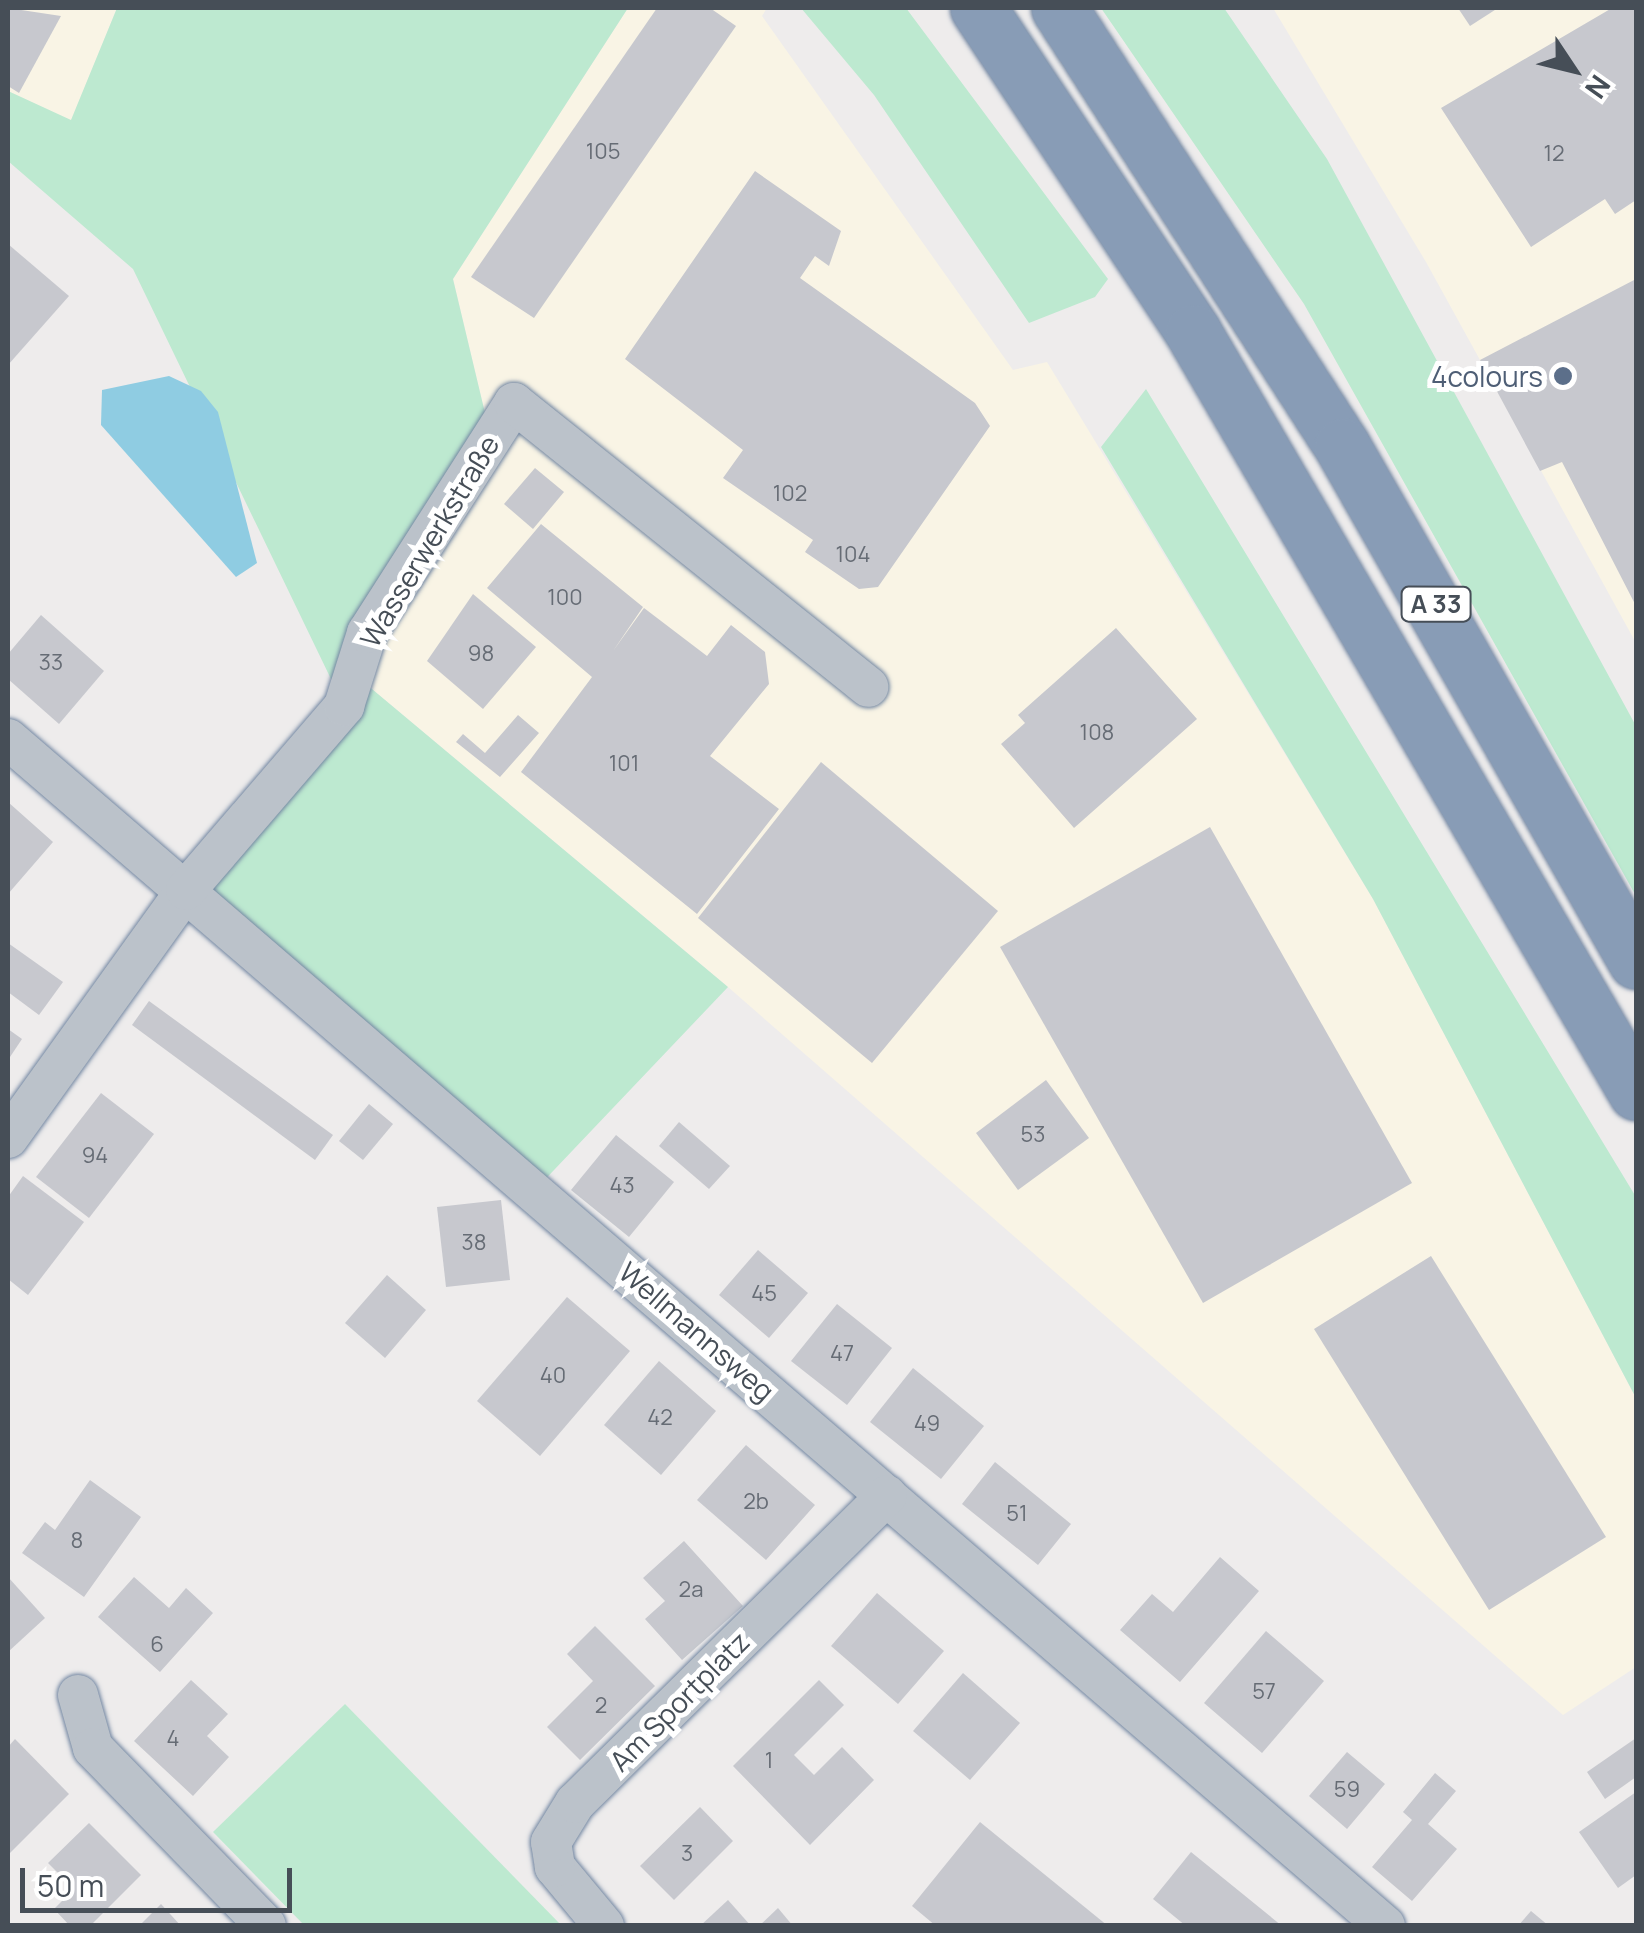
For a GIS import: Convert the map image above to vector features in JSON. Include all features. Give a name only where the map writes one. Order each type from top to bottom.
[{"type":"highway","name":"A 33","points":[[978,8],[1157,277],[1636,1092]]},
{"type":"highway","name":"A 33","points":[[1059,8],[1213,241],[1454,636],[1636,961]]},
{"type":"street","name":"Wasserwerkstraße","points":[[8,1138],[186,890],[344,706],[367,633],[514,404],[868,687]]},
{"type":"street","name":"Wellmannsweg","points":[[8,739],[1385,1926]]},
{"type":"street","name":"Am Sportplatz","points":[[603,1925],[555,1867],[551,1842],[575,1803],[887,1495]]},
{"type":"street","points":[[78,1696],[92,1748],[266,1926]]},
{"type":"shaded area","points":[[8,8],[117,8],[71,121],[8,91]]},
{"type":"shaded area","points":[[628,8],[767,8],[762,16],[1013,370],[1047,362],[1373,899],[1636,1398],[1636,1667],[1563,1715],[728,987],[354,674],[485,413],[453,279]]},
{"type":"shaded area","points":[[1273,8],[1636,8],[1636,643],[1426,262]]},
{"type":"green space","points":[[117,8],[628,8],[453,279],[485,413],[354,674],[728,987],[535,1190],[186,890],[344,706],[133,269],[8,161],[8,91],[71,120]]},
{"type":"green space","points":[[801,8],[906,8],[1108,279],[1095,297],[1029,323],[874,95]]},
{"type":"green space","points":[[1101,8],[1224,8],[1327,159],[1636,726],[1636,896],[1304,304]]},
{"type":"green space","points":[[1146,389],[1636,1197],[1636,1398],[1373,899],[1101,447]]},
{"type":"green space","points":[[345,1704],[561,1925],[304,1925],[213,1832]]},
{"type":"water","points":[[169,376],[201,391],[218,412],[257,563],[236,577],[101,425],[102,390]]},
{"type":"building","points":[[8,8],[61,16],[19,93],[8,86]]},
{"type":"building","points":[[657,8],[710,8],[736,26],[534,318],[471,277]]},
{"type":"building","points":[[1458,8],[1498,8],[1470,26]]},
{"type":"building","points":[[1612,8],[1636,8],[1636,200],[1615,214],[1605,199],[1531,247],[1441,108]]},
{"type":"building","points":[[755,171],[841,231],[829,266],[815,256],[800,278],[975,403],[990,426],[878,587],[859,589],[805,552],[813,540],[723,478],[743,450],[625,359]]},
{"type":"building","points":[[8,244],[69,296],[8,365]]},
{"type":"building","name":"4colours","points":[[1636,279],[1636,606],[1562,462],[1540,471],[1480,360]]},
{"type":"building","points":[[535,468],[564,492],[533,529],[504,504]]},
{"type":"building","points":[[541,524],[643,607],[613,651],[644,608],[707,656],[731,625],[765,652],[769,684],[710,756],[779,809],[697,914],[521,772],[592,677],[487,588]]},
{"type":"building","points":[[473,594],[536,647],[483,709],[427,661]]},
{"type":"building","points":[[41,615],[104,671],[59,724],[8,679],[8,654]]},
{"type":"building","points":[[1116,628],[1197,719],[1074,828],[1001,744],[1025,723],[1018,715]]},
{"type":"building","points":[[518,715],[539,733],[500,777],[456,742],[463,734],[485,753]]},
{"type":"building","points":[[821,762],[998,911],[872,1063],[698,918]]},
{"type":"building","points":[[8,802],[53,842],[8,894]]},
{"type":"building","points":[[1210,827],[1412,1183],[1203,1303],[1000,947]]},
{"type":"building","points":[[8,943],[63,982],[39,1015],[8,992]]},
{"type":"building","points":[[149,1001],[333,1135],[315,1160],[132,1025]]},
{"type":"building","points":[[8,1029],[22,1039],[8,1060]]},
{"type":"building","points":[[1046,1080],[1089,1138],[1018,1190],[976,1133]]},
{"type":"building","points":[[101,1093],[154,1134],[89,1218],[36,1177]]},
{"type":"building","points":[[369,1104],[393,1124],[363,1160],[339,1141]]},
{"type":"building","points":[[679,1122],[730,1166],[709,1189],[659,1146]]},
{"type":"building","points":[[616,1135],[674,1182],[629,1237],[571,1190]]},
{"type":"building","points":[[23,1176],[84,1222],[28,1295],[8,1279],[8,1197]]},
{"type":"building","points":[[501,1200],[510,1280],[446,1287],[437,1207]]},
{"type":"building","points":[[758,1250],[808,1293],[769,1338],[719,1295]]},
{"type":"building","points":[[1431,1256],[1606,1537],[1489,1610],[1314,1329]]},
{"type":"building","points":[[387,1275],[426,1310],[385,1358],[345,1323]]},
{"type":"building","points":[[567,1297],[630,1351],[540,1456],[477,1401]]},
{"type":"building","points":[[837,1304],[892,1348],[847,1405],[791,1361]]},
{"type":"building","points":[[659,1361],[716,1411],[661,1475],[604,1425]]},
{"type":"building","points":[[913,1368],[984,1426],[941,1479],[870,1422]]},
{"type":"building","points":[[746,1445],[815,1505],[766,1560],[697,1500]]},
{"type":"building","points":[[995,1462],[1071,1524],[1038,1565],[962,1504]]},
{"type":"building","points":[[90,1480],[141,1517],[84,1597],[22,1553],[45,1522],[55,1530]]},
{"type":"building","points":[[684,1541],[743,1606],[682,1660],[645,1619],[665,1601],[643,1578]]},
{"type":"building","points":[[1220,1557],[1259,1591],[1180,1682],[1120,1630],[1152,1594],[1173,1612]]},
{"type":"building","points":[[8,1577],[45,1618],[8,1652]]},
{"type":"building","points":[[134,1577],[169,1608],[186,1588],[213,1613],[160,1672],[98,1617]]},
{"type":"building","points":[[877,1593],[944,1651],[898,1704],[831,1646]]},
{"type":"building","points":[[595,1626],[655,1686],[580,1760],[547,1727],[593,1681],[567,1654]]},
{"type":"building","points":[[1266,1631],[1324,1681],[1262,1753],[1204,1703]]},
{"type":"building","points":[[963,1673],[1020,1723],[970,1780],[913,1731]]},
{"type":"building","points":[[191,1680],[228,1714],[207,1736],[229,1757],[193,1796],[134,1741]]},
{"type":"building","points":[[819,1680],[844,1705],[794,1755],[814,1775],[842,1747],[874,1780],[810,1845],[733,1766]]},
{"type":"building","points":[[1636,1738],[1636,1777],[1605,1799],[1587,1772]]},
{"type":"building","points":[[15,1739],[69,1794],[8,1855],[8,1747]]},
{"type":"building","points":[[1347,1752],[1385,1784],[1347,1829],[1309,1796]]},
{"type":"building","points":[[1435,1773],[1456,1791],[1428,1824],[1457,1849],[1412,1901],[1372,1867],[1412,1820],[1403,1812]]},
{"type":"building","points":[[1636,1792],[1636,1875],[1618,1888],[1579,1832]]},
{"type":"building","points":[[700,1807],[733,1841],[674,1900],[640,1866]]},
{"type":"building","points":[[980,1822],[1108,1926],[936,1926],[912,1906]]},
{"type":"building","points":[[89,1823],[141,1875],[90,1926],[70,1926],[54,1909],[74,1889],[48,1863]]},
{"type":"building","points":[[1191,1852],[1282,1926],[1186,1926],[1153,1899]]},
{"type":"building","points":[[728,1900],[751,1926],[700,1926]]},
{"type":"building","points":[[161,1904],[181,1926],[139,1926]]},
{"type":"building","points":[[778,1908],[793,1926],[759,1926]]},
{"type":"building","points":[[1531,1911],[1549,1926],[1518,1926]]},
{"type":"place","name":"4colours","points":[[1563,376]]}]
